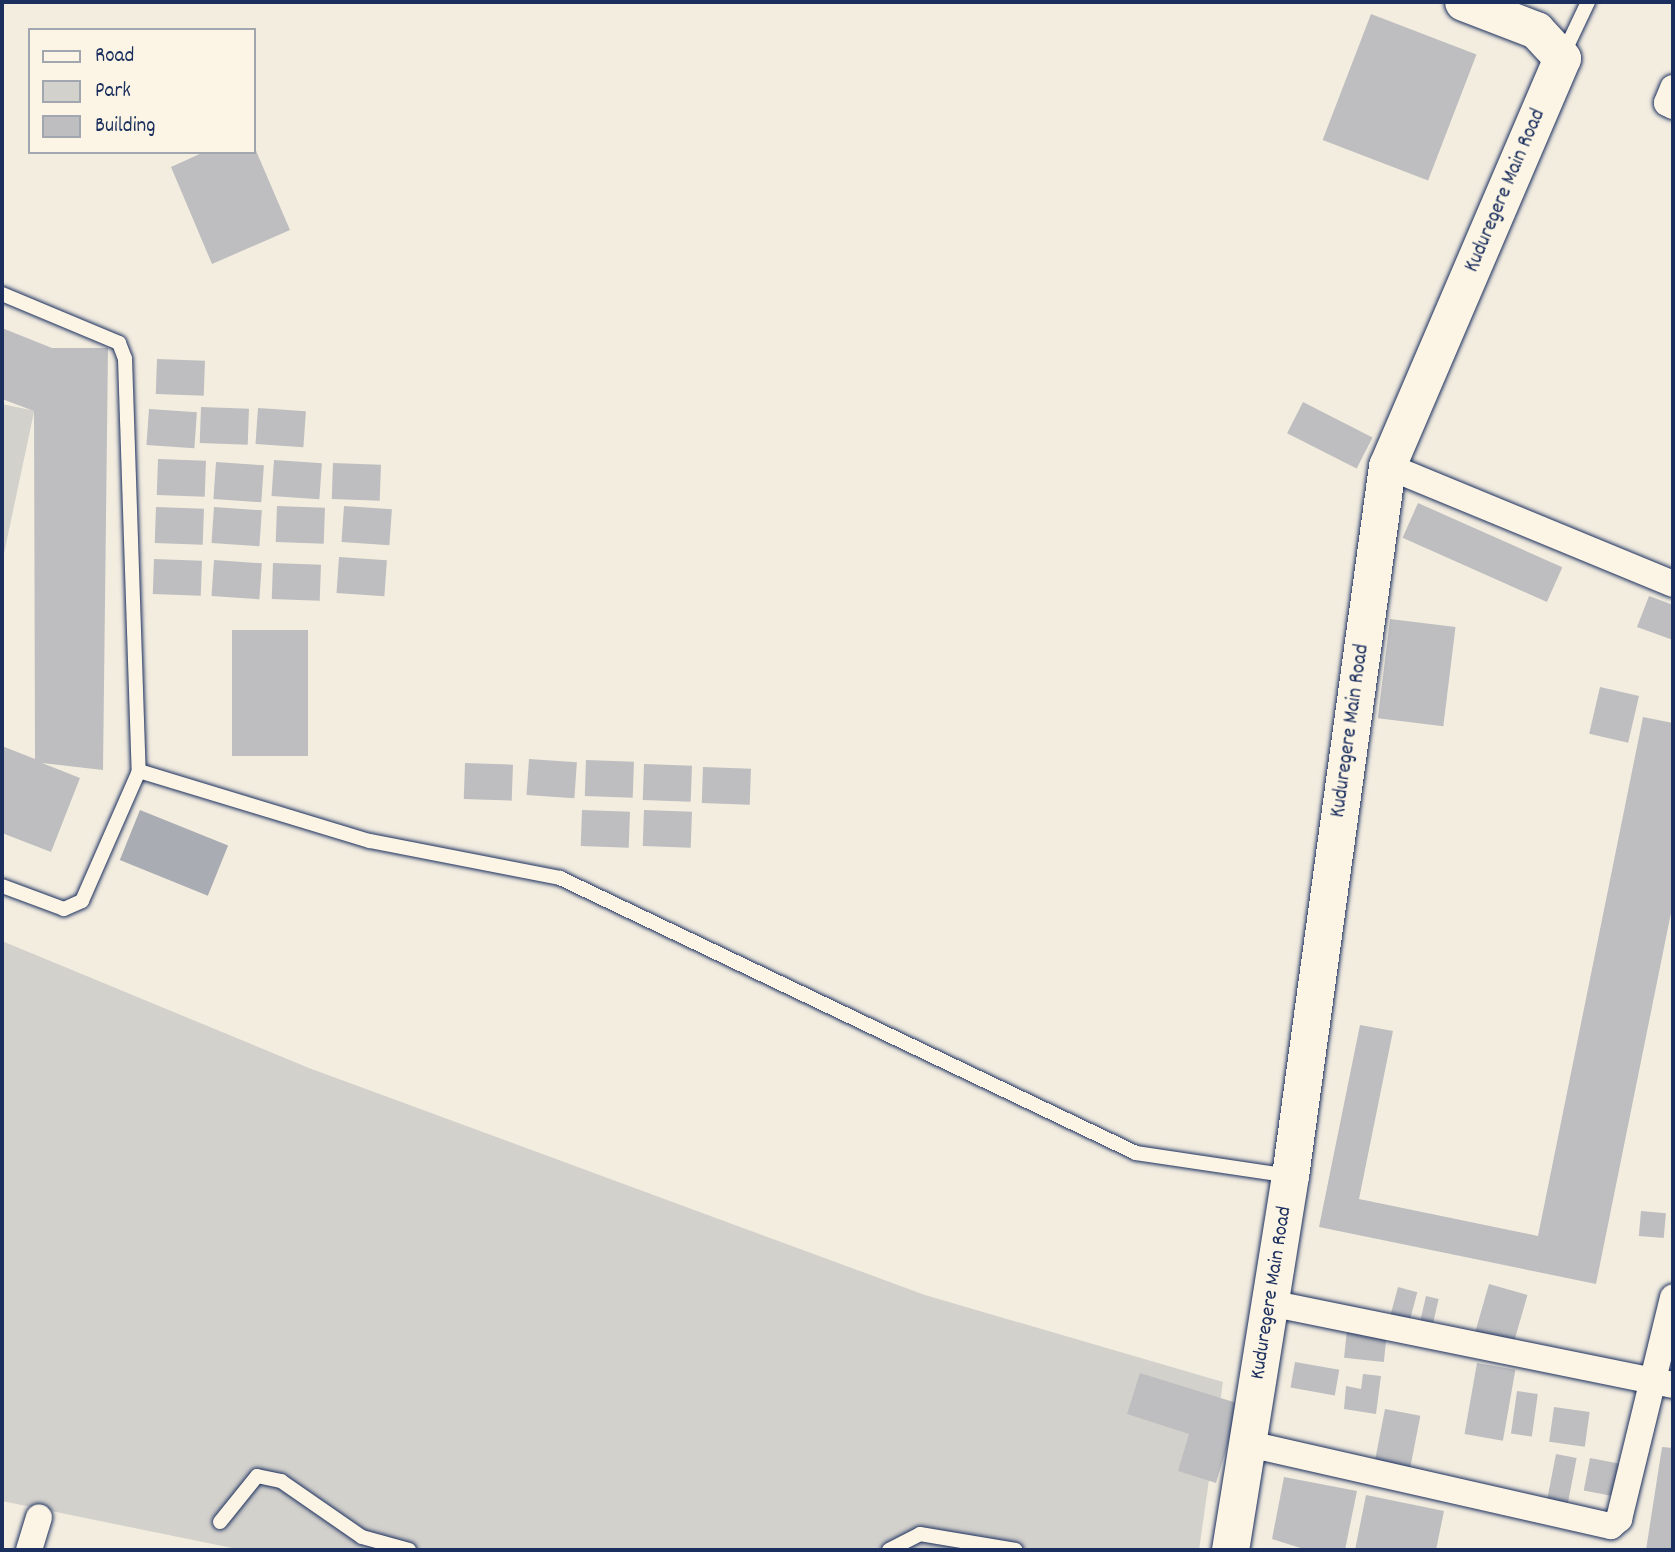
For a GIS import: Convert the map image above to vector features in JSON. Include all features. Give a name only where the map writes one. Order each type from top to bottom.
[{"type":"street","points":[[1463,2],[1536,30],[1562,58]]},
{"type":"street","name":"Kuduregere Main Road","points":[[1230,1550],[1290,1176],[1387,466],[1562,58]]},
{"type":"street","points":[[1673,88],[1667,103],[1673,106]]},
{"type":"street","points":[[1387,466],[1673,584]]},
{"type":"street","points":[[1248,1444],[1611,1526],[1619,1519],[1664,1382],[1673,1297]]},
{"type":"street","points":[[1270,1303],[1528,1360],[1664,1382]]},
{"type":"street","points":[[29,1550],[39,1517]]},
{"type":"lane","points":[[1562,58],[1588,2]]},
{"type":"lane","points":[[2,294],[119,343],[125,359],[139,771],[82,901],[64,909],[2,886]]},
{"type":"lane","points":[[139,771],[370,841],[560,878],[1136,1153],[1290,1176]]},
{"type":"lane","points":[[220,1522],[257,1476],[281,1480],[362,1538],[409,1550]]},
{"type":"lane","points":[[889,1550],[920,1534],[1016,1550]]},
{"type":"green space","points":[[2,404],[34,411],[2,563]]},
{"type":"green space","points":[[2,941],[309,1068],[925,1295],[1223,1382],[1199,1550],[242,1550],[2,1501]]},
{"type":"shaded area","points":[[140,810],[228,846],[208,896],[120,860]]},
{"type":"building","points":[[1371,14],[1476,54],[1428,181],[1323,140]]},
{"type":"building","points":[[256,151],[290,230],[212,264],[171,167],[200,154],[256,154]]},
{"type":"building","points":[[2,328],[52,348],[108,348],[103,770],[42,763],[80,778],[51,852],[2,833],[2,746],[35,759],[34,411],[2,399]]},
{"type":"building","points":[[157,359],[205,361],[204,396],[156,394]]},
{"type":"building","points":[[1303,402],[1372,437],[1357,469],[1287,433]]},
{"type":"building","points":[[201,407],[249,409],[248,445],[200,443]]},
{"type":"building","points":[[258,408],[306,411],[303,447],[255,444]]},
{"type":"building","points":[[149,409],[197,412],[194,448],[146,445]]},
{"type":"building","points":[[158,459],[206,461],[205,497],[157,495]]},
{"type":"building","points":[[274,460],[322,463],[319,499],[271,496]]},
{"type":"building","points":[[216,462],[264,465],[261,502],[213,499]]},
{"type":"building","points":[[333,463],[381,465],[380,501],[332,499]]},
{"type":"building","points":[[1418,503],[1562,567],[1547,602],[1403,538]]},
{"type":"building","points":[[277,506],[325,508],[324,544],[276,542]]},
{"type":"building","points":[[344,506],[392,509],[389,545],[341,542]]},
{"type":"building","points":[[156,507],[204,509],[203,545],[155,543]]},
{"type":"building","points":[[214,507],[262,510],[259,546],[211,543]]},
{"type":"building","points":[[339,557],[387,560],[384,596],[336,593]]},
{"type":"building","points":[[154,559],[202,561],[201,596],[153,594]]},
{"type":"building","points":[[214,560],[262,563],[259,599],[211,596]]},
{"type":"building","points":[[273,563],[321,565],[320,601],[272,599]]},
{"type":"building","points":[[1649,596],[1673,605],[1673,640],[1637,627]]},
{"type":"building","points":[[1390,619],[1456,627],[1443,726],[1378,718]]},
{"type":"building","points":[[232,630],[308,630],[308,756],[232,756]]},
{"type":"building","points":[[1600,687],[1639,696],[1628,743],[1589,734]]},
{"type":"building","points":[[1643,717],[1673,723],[1673,903],[1596,1284],[1319,1227],[1360,1025],[1393,1031],[1359,1199],[1538,1236]]},
{"type":"building","points":[[529,759],[577,762],[574,798],[526,795]]},
{"type":"building","points":[[586,760],[634,762],[633,798],[585,796]]},
{"type":"building","points":[[465,763],[513,765],[512,801],[464,799]]},
{"type":"building","points":[[644,764],[692,766],[691,802],[643,800]]},
{"type":"building","points":[[703,767],[751,769],[750,805],[702,803]]},
{"type":"building","points":[[582,810],[630,812],[629,848],[581,846]]},
{"type":"building","points":[[644,810],[692,812],[691,848],[643,846]]},
{"type":"building","points":[[1641,1211],[1666,1213],[1664,1238],[1639,1236]]},
{"type":"building","points":[[1489,1284],[1527,1295],[1513,1347],[1474,1336]]},
{"type":"building","points":[[1398,1287],[1417,1292],[1410,1321],[1390,1316]]},
{"type":"building","points":[[1426,1296],[1439,1299],[1432,1326],[1420,1323]]},
{"type":"building","points":[[1347,1330],[1387,1334],[1384,1362],[1344,1358]]},
{"type":"building","points":[[1295,1362],[1339,1370],[1335,1395],[1290,1388]]},
{"type":"building","points":[[1477,1363],[1515,1370],[1503,1441],[1464,1434]]},
{"type":"building","points":[[1140,1373],[1240,1404],[1216,1483],[1178,1471],[1189,1434],[1127,1414]]},
{"type":"building","points":[[1363,1374],[1381,1376],[1376,1414],[1344,1409],[1346,1386],[1361,1389]]},
{"type":"building","points":[[1517,1391],[1538,1394],[1532,1437],[1511,1434]]},
{"type":"building","points":[[1554,1407],[1590,1412],[1585,1447],[1549,1442]]},
{"type":"building","points":[[1385,1409],[1420,1416],[1409,1473],[1374,1466]]},
{"type":"building","points":[[1662,1447],[1673,1448],[1673,1550],[1646,1550]]},
{"type":"building","points":[[1556,1454],[1577,1458],[1568,1503],[1547,1499]]},
{"type":"building","points":[[1590,1458],[1626,1465],[1620,1497],[1584,1490]]},
{"type":"building","points":[[1284,1477],[1357,1491],[1345,1550],[1307,1550],[1272,1539]]},
{"type":"building","points":[[1366,1495],[1444,1511],[1436,1550],[1355,1550]]}]
